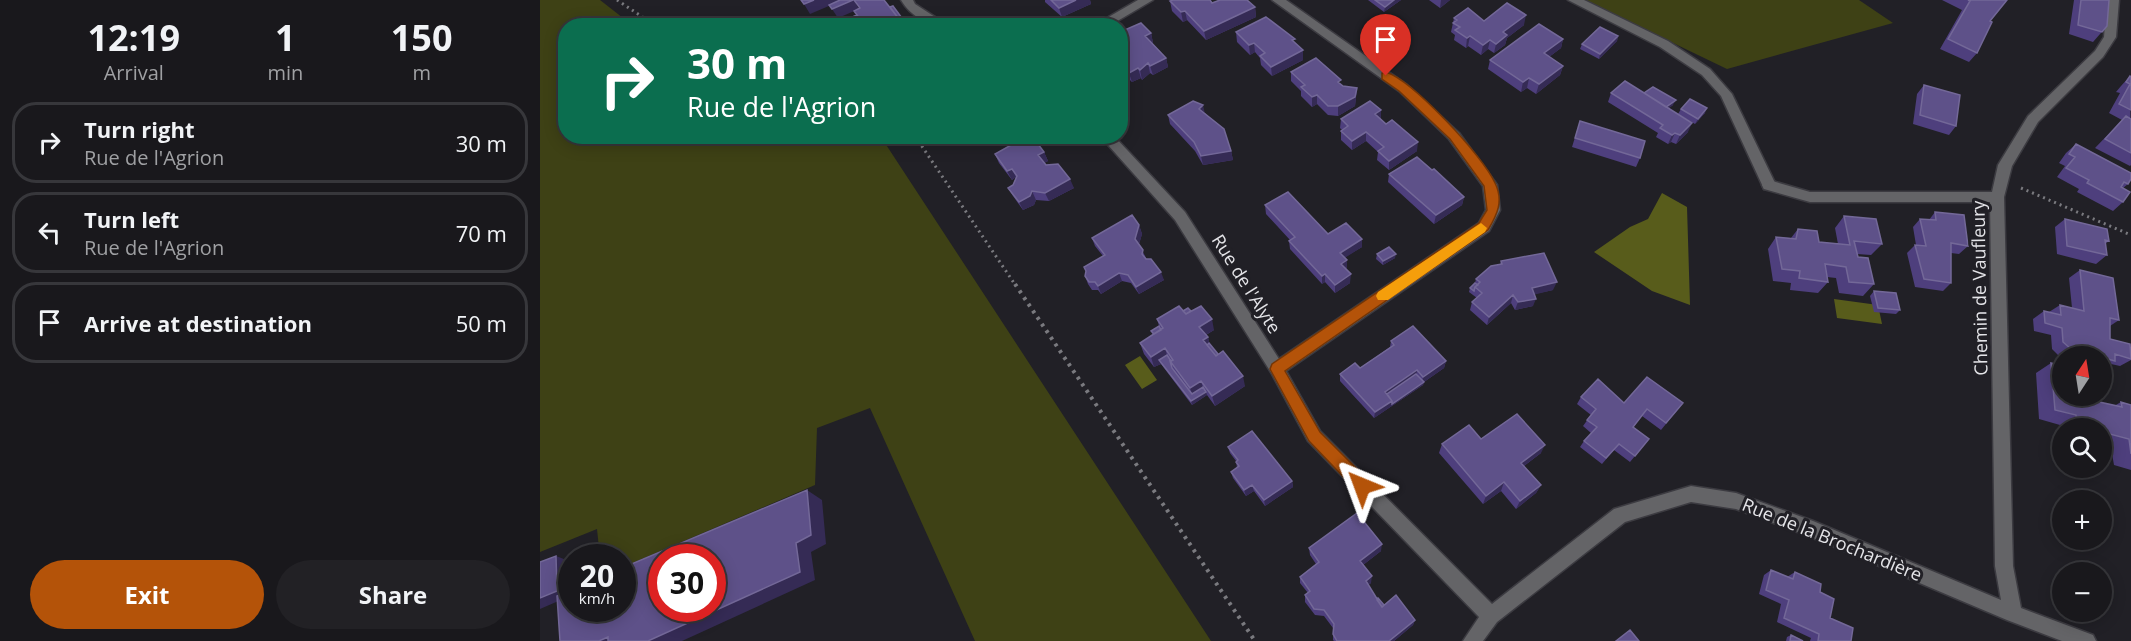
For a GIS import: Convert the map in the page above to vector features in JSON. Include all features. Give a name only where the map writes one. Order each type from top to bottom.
[{"type":"street","points":[[907,0],[911,7],[930,18]]},
{"type":"street","points":[[1114,18],[1147,0]]},
{"type":"street","points":[[1277,369],[1484,227],[1493,210],[1490,184],[1454,136],[1403,88],[1278,0]]},
{"type":"street","points":[[1574,0],[1664,44],[1706,72],[1726,94],[1769,185],[1810,197],[1997,197]]},
{"type":"street","name":"Chemin de Vaufleury","points":[[2013,614],[2004,566],[1997,197],[2005,165],[2033,119],[2099,54],[2110,37],[2113,0]]},
{"type":"street","name":"Rue de l'Alyte","points":[[1113,144],[1180,216],[1277,369],[1314,436],[1491,616]]},
{"type":"street","name":"Rue de la Brochardière","points":[[1472,641],[1491,616],[1620,515],[1691,494],[1736,501],[1813,529],[2013,614],[2087,641]]},
{"type":"path","points":[[618,0],[644,18]]},
{"type":"path","points":[[920,144],[1255,641]]},
{"type":"path","points":[[2001,180],[2131,235]]},
{"type":"shaded area","points":[[540,0],[600,0],[623,18],[558,18],[558,144],[886,144],[1211,641],[975,641],[870,408],[817,428],[815,485],[677,544],[648,544],[648,556],[636,561],[636,544],[599,544],[597,529],[540,552]]},
{"type":"shaded area","points":[[1584,0],[1859,0],[1893,23],[1727,69]]},
{"type":"shaded area","points":[[1662,193],[1687,207],[1690,305],[1652,291],[1594,252],[1630,227],[1648,219]]},
{"type":"shaded area","points":[[1834,299],[1878,305],[1882,324],[1837,318]]},
{"type":"shaded area","points":[[1140,356],[1157,380],[1142,389],[1125,365]]},
{"type":"building","points":[[801,0],[814,0],[804,4]]},
{"type":"building","points":[[840,0],[853,0],[832,9],[829,5]]},
{"type":"building","points":[[854,0],[884,0],[898,18],[859,18],[854,11],[860,8]]},
{"type":"building","points":[[1051,0],[1076,0],[1059,8]]},
{"type":"building","points":[[1210,0],[1212,3],[1220,0],[1247,0],[1255,7],[1204,31],[1185,11],[1181,12],[1170,1]]},
{"type":"building","points":[[1375,0],[1394,0],[1385,7]]},
{"type":"building","points":[[1968,0],[2007,0],[1990,21],[1992,22],[1977,53],[1948,39],[1970,1]]},
{"type":"building","points":[[2081,0],[2109,0],[2107,26],[2102,32],[2078,25]]},
{"type":"building","points":[[1507,3],[1526,15],[1503,32],[1507,35],[1496,44],[1490,40],[1483,45],[1455,30],[1460,27],[1453,23],[1457,20],[1454,18],[1468,8],[1484,21]]},
{"type":"building","points":[[893,6],[902,18],[898,18],[890,7]]},
{"type":"building","points":[[1266,17],[1295,39],[1292,40],[1303,50],[1271,67],[1260,56],[1265,53],[1254,43],[1249,45],[1236,32]]},
{"type":"building","points":[[1141,23],[1151,33],[1145,36],[1166,58],[1150,66],[1148,63],[1140,70],[1138,68],[1129,73],[1128,29]]},
{"type":"building","points":[[1539,24],[1563,39],[1544,53],[1563,66],[1539,84],[1529,78],[1523,82],[1490,60]]},
{"type":"building","points":[[1600,27],[1618,36],[1600,54],[1582,44]]},
{"type":"building","points":[[1316,58],[1341,80],[1338,82],[1343,86],[1357,88],[1355,97],[1338,106],[1328,106],[1317,95],[1312,97],[1301,87],[1305,85],[1291,72]]},
{"type":"building","points":[[2130,76],[2131,110],[2119,104],[2130,84],[2126,82]]},
{"type":"building","points":[[1625,81],[1692,123],[1680,135],[1675,133],[1672,135],[1660,128],[1663,125],[1611,93]]},
{"type":"building","points":[[1924,85],[1960,95],[1956,126],[1920,115]]},
{"type":"building","points":[[1653,87],[1676,100],[1666,107],[1644,93]]},
{"type":"building","points":[[1690,99],[1707,108],[1698,119],[1681,109]]},
{"type":"building","points":[[1193,101],[1203,105],[1199,109],[1224,129],[1231,151],[1201,156],[1194,142],[1168,115]]},
{"type":"building","points":[[1370,101],[1381,110],[1375,114],[1386,124],[1392,120],[1418,142],[1389,161],[1378,151],[1384,147],[1366,132],[1352,141],[1341,131],[1348,126],[1341,119]]},
{"type":"building","points":[[2126,116],[2131,119],[2131,153],[2105,139]]},
{"type":"building","points":[[1580,121],[1645,141],[1640,158],[1575,138]]},
{"type":"building","points":[[1013,144],[1038,144],[1044,152],[1038,155],[1046,165],[1058,164],[1070,179],[1045,193],[1032,191],[1030,196],[1019,202],[1008,188],[1013,185],[1017,176],[1012,169],[1007,171],[995,154]]},
{"type":"building","points":[[2076,144],[2131,173],[2128,184],[2124,182],[2121,187],[2130,192],[2123,202],[2087,183],[2089,180],[2066,168],[2075,157],[2069,154]]},
{"type":"building","points":[[1417,157],[1432,170],[1434,169],[1464,197],[1436,215],[1389,174]]},
{"type":"building","points":[[1288,192],[1328,234],[1346,223],[1362,239],[1340,253],[1347,260],[1341,264],[1351,274],[1335,285],[1325,274],[1322,276],[1289,241],[1295,237],[1265,205]]},
{"type":"building","points":[[1935,212],[1964,215],[1968,246],[1951,243],[1951,283],[1924,279],[1915,245],[1926,246],[1920,219],[1936,220]]},
{"type":"building","points":[[1132,215],[1139,225],[1135,239],[1143,250],[1142,254],[1146,259],[1151,259],[1161,272],[1136,287],[1128,275],[1119,273],[1098,286],[1095,282],[1089,282],[1085,276],[1084,267],[1105,255],[1092,238]]},
{"type":"building","points":[[1844,216],[1876,219],[1882,244],[1854,241],[1858,257],[1868,258],[1874,284],[1849,282],[1846,267],[1825,264],[1828,282],[1799,278],[1800,271],[1782,269],[1776,237],[1796,239],[1798,229],[1817,231],[1819,242],[1850,245]]},
{"type":"building","points":[[2065,219],[2107,229],[2109,241],[2105,240],[2107,255],[2067,246]]},
{"type":"building","points":[[1389,247],[1396,254],[1383,261],[1377,254]]},
{"type":"building","points":[[1544,253],[1557,282],[1532,288],[1536,299],[1518,302],[1513,295],[1489,317],[1472,302],[1482,293],[1475,287],[1480,282],[1476,279],[1491,266],[1502,264],[1501,261]]},
{"type":"building","points":[[2080,270],[2113,278],[2119,320],[2110,318],[2110,339],[2130,344],[2131,359],[2115,354],[2115,361],[2112,360],[2112,346],[2068,346],[2063,342],[2062,328],[2045,323],[2044,311],[2061,315],[2060,305],[2084,311]]},
{"type":"building","points":[[1475,283],[1478,285],[1474,291],[1470,288]]},
{"type":"building","points":[[1874,291],[1896,293],[1900,310],[1878,308]]},
{"type":"building","points":[[1179,306],[1186,314],[1201,306],[1212,319],[1199,327],[1208,337],[1203,340],[1216,356],[1223,351],[1243,376],[1212,396],[1201,381],[1190,388],[1170,361],[1173,360],[1165,348],[1151,357],[1140,343],[1163,328],[1157,319]]},
{"type":"building","points":[[1188,308],[1191,311],[1186,314],[1183,311]]},
{"type":"building","points":[[1159,326],[1161,330],[1154,334],[1151,331]]},
{"type":"building","points":[[1413,326],[1446,361],[1423,377],[1417,370],[1385,392],[1392,401],[1375,412],[1340,374],[1355,363],[1360,368],[1394,345],[1391,341]]},
{"type":"building","points":[[1209,343],[1218,354],[1216,356],[1207,345]]},
{"type":"building","points":[[1167,355],[1172,368],[1192,394],[1203,387],[1206,392],[1191,401],[1159,360]]},
{"type":"building","points":[[1416,374],[1424,382],[1392,404],[1387,394]]},
{"type":"building","points":[[1647,377],[1683,403],[1666,423],[1647,409],[1633,427],[1649,439],[1635,456],[1619,444],[1606,458],[1584,441],[1597,427],[1587,420],[1596,409],[1581,397],[1598,379],[1624,403]]},
{"type":"building","points":[[2121,402],[2131,405],[2131,454],[2129,439],[2112,435],[2112,418],[2076,418],[2076,415],[2055,410],[2055,406],[2112,405],[2122,407]]},
{"type":"building","points":[[1517,414],[1545,445],[1521,463],[1541,485],[1520,501],[1504,482],[1486,496],[1442,444],[1469,425],[1481,439]]},
{"type":"building","points":[[1252,431],[1292,481],[1264,500],[1252,485],[1244,490],[1231,472],[1239,466],[1236,462],[1238,460],[1228,447]]},
{"type":"building","points":[[807,490],[811,535],[796,543],[800,572],[726,606],[726,544],[679,544]]},
{"type":"building","points":[[1357,513],[1382,544],[1360,561],[1372,576],[1366,581],[1382,607],[1396,595],[1415,620],[1389,641],[1337,641],[1333,634],[1334,624],[1324,610],[1314,609],[1305,595],[1310,591],[1300,577],[1319,562],[1309,548]]},
{"type":"building","points":[[556,556],[557,591],[540,598],[540,562]]},
{"type":"building","points":[[648,557],[648,622],[690,622],[648,641],[608,641],[608,637],[599,641],[560,641],[559,622],[636,622],[636,562]]},
{"type":"building","points":[[1771,570],[1793,579],[1795,572],[1821,584],[1820,592],[1834,599],[1830,618],[1853,628],[1851,641],[1818,641],[1819,634],[1784,618],[1789,600],[1766,590]]},
{"type":"building","points":[[1630,630],[1639,641],[1616,641]]},
{"type":"building","points":[[1791,635],[1803,641],[1790,641]]},
{"type":"slow traffic","points":[[1383,296],[1481,228]]},
{"type":"route","points":[[1362,486],[1314,436],[1277,369],[1484,227],[1493,210],[1490,184],[1454,136],[1403,88],[1386,76]]}]
